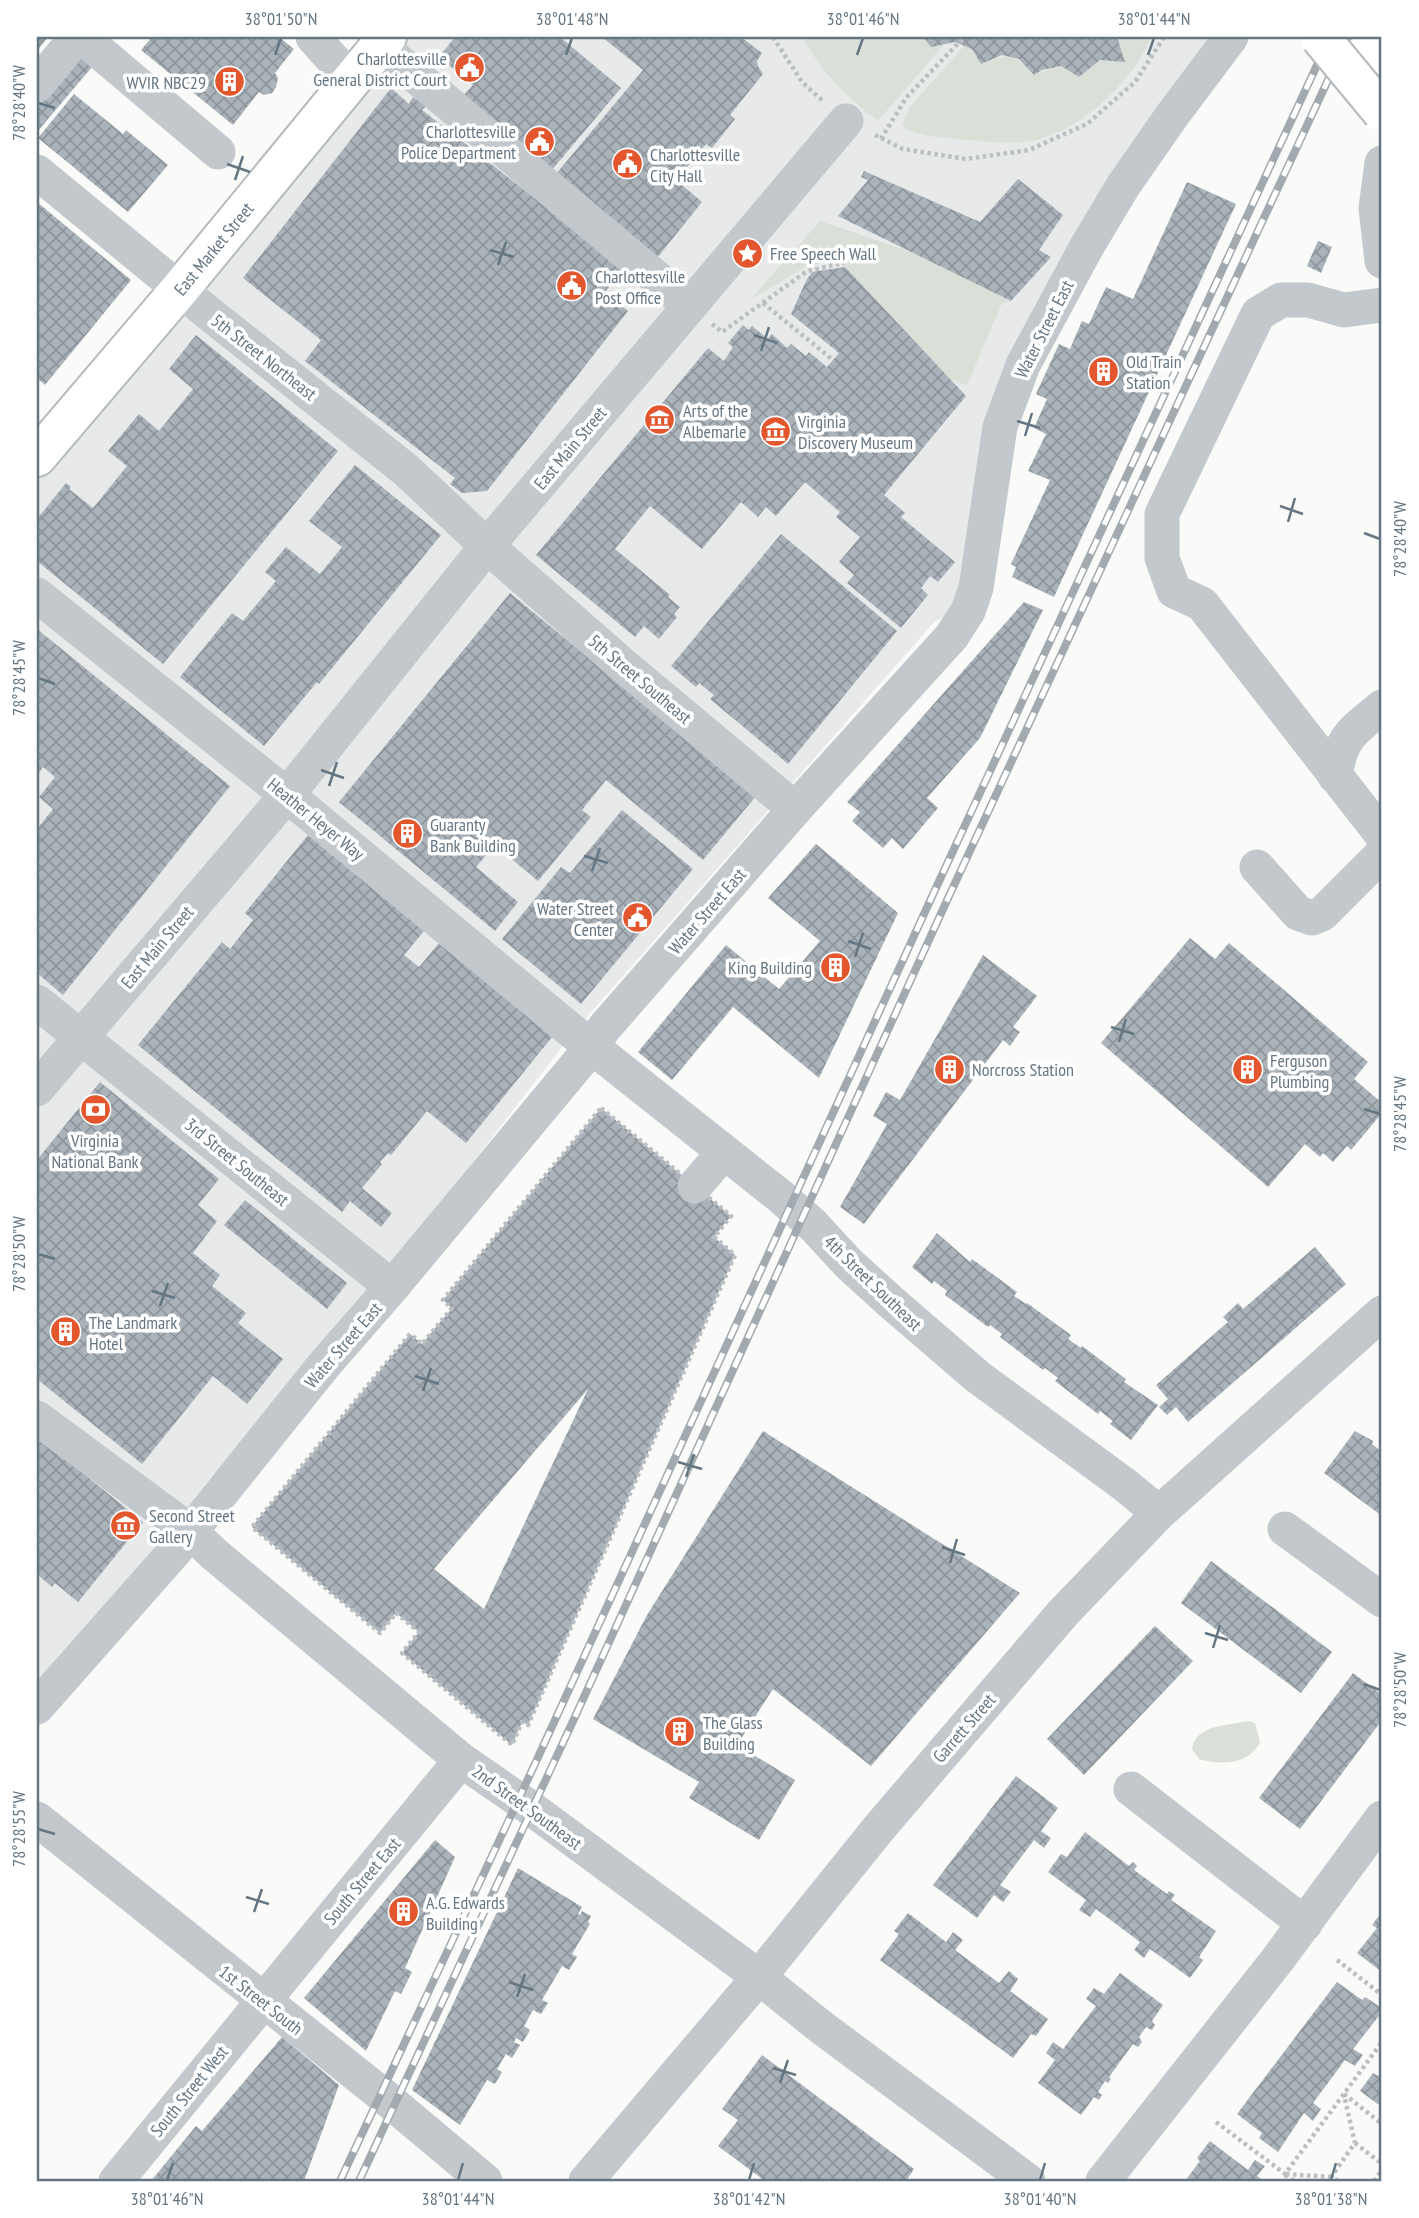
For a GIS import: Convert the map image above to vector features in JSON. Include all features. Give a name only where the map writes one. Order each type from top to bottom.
[{"type":"main road","points":[[1320,37],[1382,112]]},
{"type":"main road","points":[[1365,37],[1382,56]]},
{"type":"main road","name":"East Market Street","points":[[37,457],[180,289],[384,41]]},
{"type":"street","points":[[37,85],[80,37],[218,152]]},
{"type":"street","points":[[313,37],[351,80]]},
{"type":"street","name":"Water Street East","points":[[37,1707],[153,1577],[324,1365],[392,1287],[605,1027],[795,809],[952,636],[968,611],[976,588],[1000,427],[1023,365],[1123,186],[1231,37]]},
{"type":"street","points":[[384,41],[690,306]]},
{"type":"street","name":"East Main Street","points":[[37,1089],[288,793],[487,546],[846,121]]},
{"type":"street","points":[[1382,163],[1376,208],[1382,261]]},
{"type":"street","name":"5th Street Northeast","points":[[37,172],[406,470],[487,546]]},
{"type":"street","points":[[1382,305],[1344,310],[1308,300],[1281,300],[1258,314],[1162,514],[1162,558],[1174,592],[1202,604],[1382,835]]},
{"type":"street","name":"5th Street Southeast","points":[[487,546],[634,675],[795,809]]},
{"type":"street","name":"Heather Heyer Way","points":[[37,595],[288,793],[592,1046]]},
{"type":"street","points":[[1335,776],[1338,756],[1345,741],[1382,707]]},
{"type":"street","points":[[250,763],[288,793],[311,832]]},
{"type":"street","points":[[288,793],[334,807]]},
{"type":"street","points":[[1257,867],[1298,913],[1312,918],[1322,914],[1382,855]]},
{"type":"street","name":"3rd Street Southeast","points":[[37,1002],[392,1287]]},
{"type":"street","name":"4th Street Southeast","points":[[592,1046],[813,1225],[849,1264],[978,1377],[1159,1513]]},
{"type":"street","points":[[695,1186],[724,1152]]},
{"type":"street","name":"Garrett Street","points":[[586,2181],[759,1977],[878,1828],[1063,1613],[1159,1513],[1382,1313]]},
{"type":"street","name":"2nd Street Southeast","points":[[37,1418],[190,1531],[461,1760],[759,1977],[1026,2181]]},
{"type":"street","points":[[1285,1529],[1382,1600]]},
{"type":"street","name":"South Street East","points":[[262,2001],[461,1760]]},
{"type":"street","points":[[1130,1789],[1305,1924]]},
{"type":"street","points":[[1103,2181],[1305,1924],[1382,1818]]},
{"type":"street","name":"1st Street South","points":[[37,1819],[380,2093],[485,2181]]},
{"type":"street","name":"South Street West","points":[[116,2181],[262,2001]]},
{"type":"path","points":[[773,37],[802,82],[846,121],[903,149],[966,159],[1029,150],[1087,124],[1135,82],[1164,37]]},
{"type":"path","points":[[881,139],[906,98],[964,37]]},
{"type":"path","points":[[690,306],[722,332],[807,271],[844,263]]},
{"type":"path","points":[[763,303],[833,360]]},
{"type":"path","points":[[601,1108],[695,1186],[731,1216],[714,1237],[735,1255],[528,1724],[522,1722],[512,1745],[402,1653],[419,1632],[396,1613],[380,1633],[252,1527],[410,1334],[422,1344],[452,1308],[443,1300],[601,1108]]},
{"type":"path","points":[[1337,1961],[1382,1995]]},
{"type":"path","points":[[1285,2174],[1382,2042]]},
{"type":"path","points":[[1344,2094],[1382,2124]]},
{"type":"path","points":[[1344,2094],[1354,2143],[1382,2164]]},
{"type":"path","points":[[1216,2122],[1294,2181]]},
{"type":"path","points":[[1331,2177],[1354,2143]]},
{"type":"path","points":[[1374,2181],[1382,2170]]},
{"type":"path","points":[[1285,2174],[1331,2177],[1338,2181]]},
{"type":"shaded area","points":[[387,37],[1231,37],[1023,365],[968,611],[935,621],[572,1034],[401,1255],[206,1483],[37,1699],[37,457]]},
{"type":"shaded area","points":[[803,37],[923,37],[931,47],[945,43],[878,121],[836,83]]},
{"type":"shaded area","points":[[1117,37],[1152,37],[1130,72],[1100,105],[1082,119],[1044,138],[1008,143],[983,141],[929,136],[902,126],[909,108],[964,46],[972,49],[981,64],[1010,57],[1021,62],[1034,74],[1061,66],[1079,77],[1100,60],[1125,61]]},
{"type":"shaded area","points":[[820,221],[917,254],[1011,301],[1002,303],[967,385],[951,380],[836,260],[805,267],[750,300]]},
{"type":"shaded area","points":[[1249,1721],[1255,1723],[1260,1742],[1242,1759],[1208,1761],[1199,1759],[1192,1749],[1195,1741],[1206,1730]]},
{"type":"building","points":[[37,37],[48,37],[37,51]]},
{"type":"building","name":"WVIR NBC29","points":[[152,37],[279,37],[294,49],[275,73],[278,78],[272,93],[264,95],[259,92],[233,125],[141,50]]},
{"type":"building","name":"Charlottesville Police Department","points":[[455,37],[560,37],[621,88],[545,178],[457,103],[473,85],[439,57]]},
{"type":"building","name":"Charlottesville City Hall","points":[[602,37],[741,37],[762,53],[757,61],[763,74],[730,115],[735,119],[712,148],[706,144],[676,180],[702,202],[653,263],[551,180],[643,70]]},
{"type":"building","points":[[923,37],[1117,37],[1125,62],[1100,60],[1079,77],[1061,66],[1042,70],[1034,75],[1019,59],[1002,55],[981,64],[972,49],[955,42],[931,47]]},
{"type":"building","points":[[83,48],[97,61],[37,132],[37,103]]},
{"type":"building","points":[[391,88],[409,104],[413,97],[426,106],[422,110],[624,268],[604,293],[628,311],[487,491],[462,493],[450,484],[455,478],[305,361],[321,340],[243,278]]},
{"type":"building","points":[[74,94],[123,134],[126,130],[168,165],[128,212],[38,138]]},
{"type":"building","points":[[864,171],[980,222],[1018,179],[1063,215],[1039,250],[1051,257],[1011,301],[838,216],[868,180],[861,177]]},
{"type":"building","name":"Old Train Station","points":[[1187,182],[1236,204],[1054,597],[1012,577],[1016,567],[1011,564],[1050,480],[1028,471],[1046,434],[1034,428],[1047,399],[1036,394],[1059,344],[1070,349],[1082,321],[1089,324],[1106,287],[1133,299]]},
{"type":"building","points":[[37,202],[131,280],[45,385],[37,378]]},
{"type":"building","points":[[1318,241],[1332,247],[1321,273],[1307,266]]},
{"type":"building","points":[[845,267],[966,396],[884,495],[905,513],[901,517],[955,562],[938,582],[930,576],[921,588],[928,595],[901,628],[847,583],[854,575],[839,562],[860,537],[836,517],[840,512],[805,482],[776,516],[766,507],[758,517],[741,502],[702,549],[650,506],[615,549],[670,595],[668,597],[680,607],[674,614],[677,617],[659,639],[644,626],[635,637],[536,555],[708,348],[724,361],[733,347],[728,343],[743,325],[749,330],[752,326],[768,339],[772,334],[787,348],[791,344],[806,356],[809,352],[827,367],[839,353],[791,314],[812,272]]},
{"type":"building","points":[[196,335],[338,451],[163,664],[37,561],[37,519],[66,483],[71,487],[69,489],[93,508],[127,466],[108,451],[139,414],[159,431],[193,389],[169,369]]},
{"type":"building","points":[[355,465],[441,535],[319,684],[317,682],[264,746],[180,677],[232,613],[243,621],[276,581],[265,572],[286,547],[320,574],[342,547],[309,521]]},
{"type":"building","points":[[781,534],[897,631],[788,764],[710,699],[714,695],[699,683],[696,687],[671,666]]},
{"type":"building","points":[[510,593],[756,796],[703,860],[606,780],[582,810],[591,817],[538,881],[495,845],[476,867],[518,902],[495,931],[339,802]]},
{"type":"building","points":[[1024,602],[1043,610],[980,738],[927,798],[938,808],[903,849],[892,838],[883,848],[852,821],[860,812],[847,802]]},
{"type":"building","points":[[37,629],[230,786],[63,995],[37,973],[37,829],[53,809],[39,797],[55,777],[43,767],[37,775]]},
{"type":"building","points":[[622,810],[693,869],[581,1004],[502,939],[561,867],[570,873]]},
{"type":"building","points":[[308,835],[424,931],[404,955],[419,967],[439,943],[553,1036],[466,1143],[427,1111],[391,1155],[388,1153],[362,1188],[392,1213],[381,1227],[350,1201],[342,1212],[138,1045],[222,942],[230,949],[253,920],[245,913]]},
{"type":"building","name":"King Building","points":[[816,844],[898,913],[819,1078],[733,1007],[672,1080],[638,1052],[726,945],[779,989],[820,941],[768,898]]},
{"type":"building","name":"Ferguson Plumbing","points":[[1190,938],[1215,959],[1229,943],[1368,1062],[1354,1079],[1382,1103],[1382,1113],[1351,1150],[1347,1146],[1333,1162],[1323,1153],[1320,1157],[1305,1144],[1268,1187],[1101,1043]]},
{"type":"building","name":"Norcross Station","points":[[983,955],[1037,996],[1013,1027],[1020,1032],[1010,1046],[1003,1040],[864,1224],[840,1207],[887,1124],[873,1116],[886,1092],[900,1100]]},
{"type":"building","points":[[100,1082],[219,1179],[198,1205],[217,1221],[193,1253],[220,1275],[212,1286],[246,1313],[238,1323],[283,1359],[247,1404],[213,1376],[142,1464],[37,1379],[37,1160]]},
{"type":"building","points":[[601,1108],[731,1216],[714,1237],[735,1255],[528,1725],[522,1722],[512,1745],[402,1653],[419,1632],[396,1613],[380,1633],[252,1527],[410,1334],[422,1344],[452,1308],[443,1300]],"holes":[[[588,1389],[484,1609],[434,1569]]]},
{"type":"building","points":[[245,1200],[347,1283],[327,1309],[224,1225]]},
{"type":"building","points":[[937,1233],[970,1262],[972,1259],[1017,1292],[1014,1296],[1071,1335],[1068,1339],[1081,1348],[1082,1346],[1126,1379],[1124,1382],[1158,1405],[1131,1440],[1110,1424],[1113,1421],[1100,1411],[1098,1414],[1055,1381],[1058,1378],[1045,1368],[1043,1370],[1000,1337],[1002,1334],[990,1325],[988,1327],[945,1295],[947,1291],[934,1281],[932,1284],[912,1267]]},
{"type":"building","points":[[1315,1247],[1346,1284],[1188,1422],[1176,1407],[1167,1415],[1159,1407],[1168,1399],[1156,1385],[1228,1322],[1223,1317],[1238,1303],[1243,1309]]},
{"type":"building","points":[[763,1431],[1020,1593],[871,1766],[773,1689],[737,1745],[795,1780],[759,1840],[689,1798],[699,1782],[593,1719],[647,1615]]},
{"type":"building","points":[[1355,1431],[1373,1441],[1372,1444],[1382,1452],[1382,1516],[1324,1473]]},
{"type":"building","points":[[37,1436],[143,1522],[78,1602],[55,1583],[52,1587],[37,1574]]},
{"type":"building","points":[[1211,1561],[1332,1652],[1301,1693],[1181,1603]]},
{"type":"building","points":[[1155,1626],[1193,1661],[1084,1775],[1047,1739]]},
{"type":"building","points":[[1353,1673],[1382,1695],[1382,1720],[1300,1829],[1259,1798]]},
{"type":"building","points":[[1016,1776],[1058,1808],[1041,1831],[1051,1838],[1044,1848],[1034,1840],[1000,1885],[1011,1892],[1003,1902],[994,1895],[977,1918],[933,1885]]},
{"type":"building","points":[[1085,1832],[1129,1866],[1133,1862],[1137,1866],[1134,1870],[1167,1894],[1169,1891],[1175,1895],[1171,1900],[1216,1931],[1199,1957],[1203,1960],[1190,1978],[1150,1949],[1144,1958],[1134,1950],[1140,1942],[1096,1909],[1090,1917],[1079,1910],[1086,1900],[1048,1872],[1061,1854],[1067,1857]]},
{"type":"building","name":"A.G. Edwards Building","points":[[435,1840],[455,1857],[405,1968],[412,1972],[401,1994],[395,1991],[366,2051],[304,1998]]},
{"type":"building","points":[[518,1868],[582,1907],[578,1914],[582,1911],[591,1916],[588,1922],[590,1924],[572,1954],[577,1957],[569,1970],[562,1966],[542,2000],[548,2003],[541,2014],[533,2010],[524,2026],[530,2030],[523,2042],[516,2038],[514,2042],[520,2045],[512,2058],[506,2054],[497,2069],[502,2072],[495,2084],[487,2080],[460,2125],[412,2090]]},
{"type":"building","points":[[1382,1912],[1382,1972],[1357,1953],[1377,1928],[1372,1925]]},
{"type":"building","points":[[908,1913],[946,1942],[953,1932],[963,1940],[955,1950],[999,1983],[1009,1971],[1018,1979],[1010,1991],[1048,2019],[1036,2036],[1031,2034],[1013,2058],[880,1960],[899,1934],[894,1931]]},
{"type":"building","points":[[1120,1973],[1163,2005],[1152,2021],[1155,2025],[1152,2030],[1146,2027],[1139,2037],[1142,2042],[1138,2047],[1133,2044],[1109,2077],[1111,2079],[1108,2083],[1105,2081],[1098,2092],[1102,2095],[1099,2100],[1094,2097],[1081,2115],[1038,2083],[1055,2060],[1046,2053],[1053,2042],[1063,2049],[1096,2006],[1086,1999],[1094,1988],[1104,1994]]},
{"type":"building","points":[[1337,1982],[1362,2000],[1365,1997],[1382,2008],[1382,2012],[1353,2049],[1363,2055],[1355,2066],[1345,2060],[1313,2103],[1321,2109],[1313,2121],[1304,2113],[1278,2152],[1259,2138],[1262,2133],[1237,2114]]},
{"type":"building","points":[[282,2037],[339,2085],[304,2181],[151,2181],[196,2126],[202,2131]]},
{"type":"building","points":[[762,2055],[914,2169],[906,2181],[765,2181],[718,2146],[738,2120],[722,2109]]},
{"type":"building","points":[[1382,2070],[1382,2107],[1360,2091],[1373,2073],[1378,2076]]},
{"type":"building","points":[[1210,2141],[1248,2170],[1255,2160],[1265,2166],[1257,2176],[1264,2181],[1185,2181],[1200,2161],[1197,2158]]},
{"type":"railway","points":[[340,2181],[534,1766],[1330,37]]},
{"type":"railway","points":[[359,2181],[574,1719],[949,896],[1348,37]]},
{"type":"place","name":"Charlottesville General District Court","points":[[470,68]]},
{"type":"place","name":"WVIR NBC29","points":[[229,82]]},
{"type":"place","name":"Charlottesville Police Department","points":[[539,141]]},
{"type":"place","name":"Charlottesville City Hall","points":[[627,164]]},
{"type":"place","name":"Free Speech Wall","points":[[747,253]]},
{"type":"place","name":"Charlottesville Post Office","points":[[572,286]]},
{"type":"place","name":"Old Train Station","points":[[1103,371]]},
{"type":"place","name":"Arts of the Albemarle","points":[[660,420]]},
{"type":"place","name":"Virginia Discovery Museum","points":[[775,431]]},
{"type":"place","name":"Guaranty Bank Building","points":[[407,834]]},
{"type":"place","name":"Water Street Center","points":[[637,918]]},
{"type":"place","name":"King Building","points":[[835,967]]},
{"type":"place","name":"Norcross Station","points":[[949,1069]]},
{"type":"place","name":"Ferguson Plumbing","points":[[1247,1070]]},
{"type":"place","name":"Virginia National Bank","points":[[95,1109]]},
{"type":"place","name":"The Landmark Hotel","points":[[66,1332]]},
{"type":"place","name":"Second Street Gallery","points":[[126,1525]]},
{"type":"place","name":"The Glass Building","points":[[680,1732]]},
{"type":"place","name":"A.G. Edwards Building","points":[[403,1912]]}]
